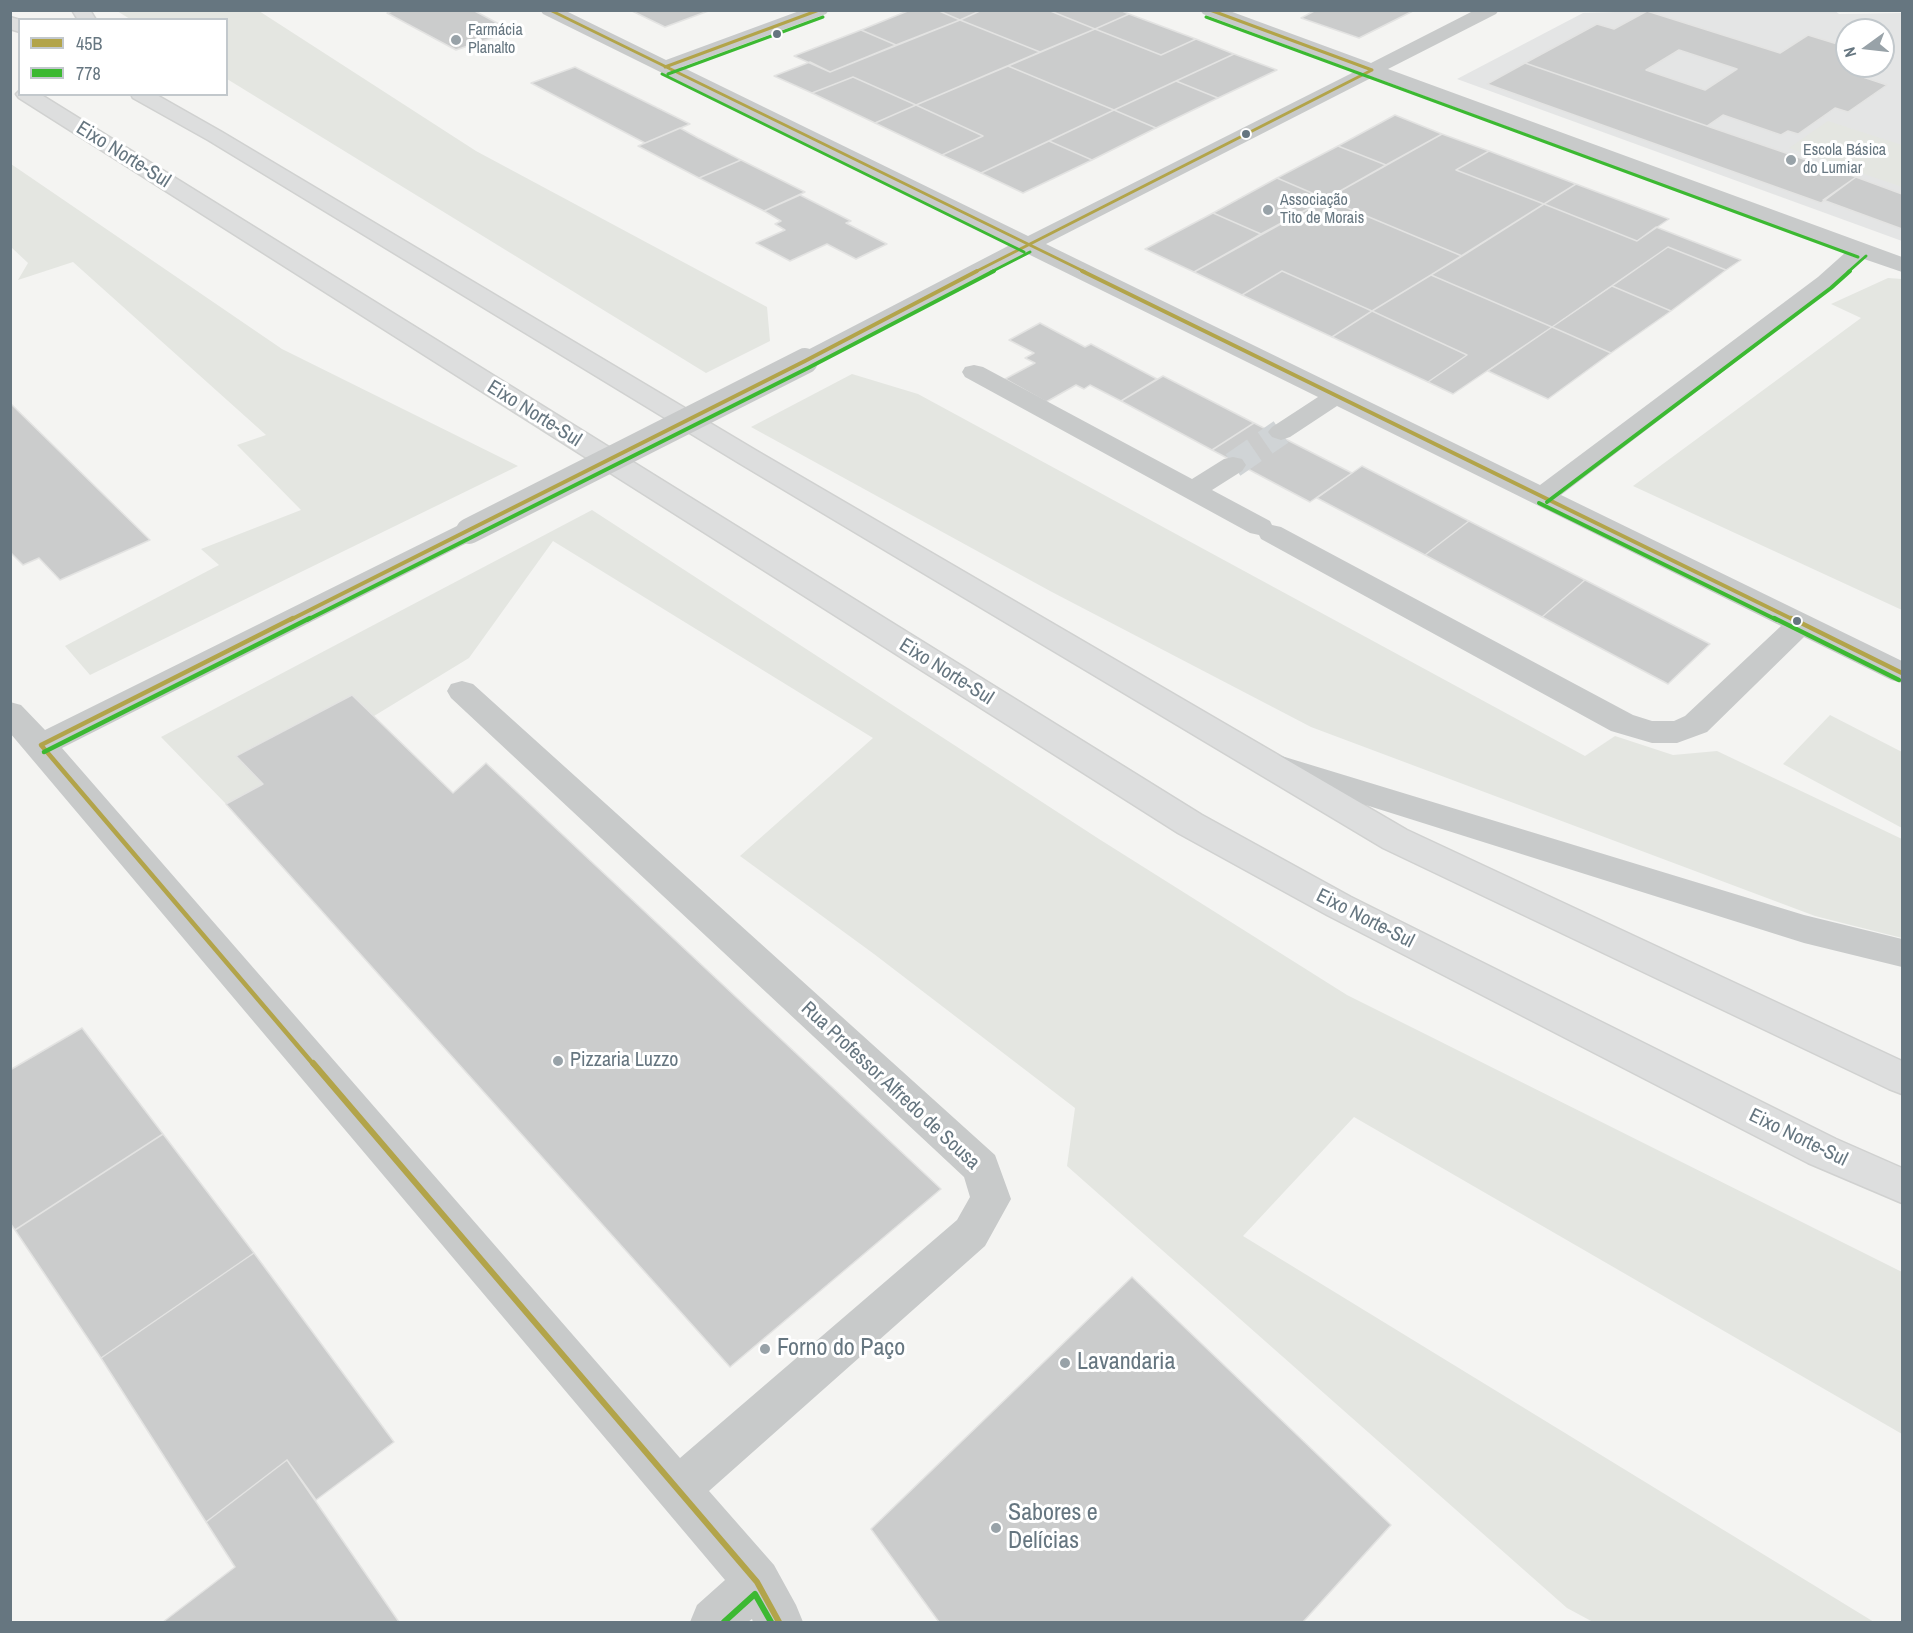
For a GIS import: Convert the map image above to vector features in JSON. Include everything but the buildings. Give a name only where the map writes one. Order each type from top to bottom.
[{"type":"highway","name":"Eixo Norte-Sul","points":[[29,96],[1190,824],[1349,911],[1822,1151],[1902,1186]]},
{"type":"highway","points":[[144,96],[215,136],[758,463],[1395,839],[1902,1078]]},
{"type":"highway","points":[[169,96],[215,136]]},
{"type":"highway","points":[[80,151],[90,157],[153,173]]},
{"type":"street","points":[[549,10],[1902,673]]},
{"type":"street","points":[[665,67],[820,10]]},
{"type":"street","points":[[1209,10],[1902,265]]},
{"type":"street","points":[[41,746],[805,361],[1027,245],[1490,10]]},
{"type":"street","points":[[1542,496],[1826,282],[1861,250]]},
{"type":"street","points":[[974,372],[1622,723],[1652,732],[1677,732],[1696,724],[1801,623]]},
{"type":"street","points":[[1281,432],[1336,396]]},
{"type":"street","points":[[1193,491],[1233,465]]},
{"type":"street","name":"Rua Professor Alfredo de Sousa","points":[[462,691],[981,1167],[991,1199],[971,1233],[678,1489]]},
{"type":"street","points":[[10,713],[41,746],[757,1582],[778,1623]]},
{"type":"street","points":[[1261,760],[1804,929],[1902,953]]},
{"type":"street","points":[[714,1623],[757,1582]]},
{"type":"shaded area","name":"Escola Básica do Lumiar","points":[[1681,10],[1834,10],[1839,14],[1902,13],[1902,241],[1457,79],[1583,13]]},
{"type":"shaded area","points":[[117,11],[259,11],[476,151],[767,307],[770,341],[706,373],[228,80],[228,18],[128,18]]},
{"type":"shaded area","points":[[1828,121],[1902,145],[1902,187],[1789,148]]},
{"type":"shaded area","points":[[11,164],[282,349],[518,466],[90,675],[65,646],[219,565],[201,549],[301,510],[237,445],[266,435],[73,262],[18,280],[28,263],[11,247]]},
{"type":"shaded area","points":[[1888,278],[1902,279],[1902,610],[1633,486],[1861,318],[1831,304]]},
{"type":"shaded area","points":[[852,374],[918,394],[1585,756],[1615,736],[1673,755],[1717,751],[1902,839],[1902,938],[1815,916],[1311,727],[1050,591],[751,427]]},
{"type":"shaded area","points":[[592,510],[1099,839],[1347,995],[1902,1272],[1902,1434],[1354,1117],[1243,1236],[1874,1622],[1593,1622],[1567,1608],[1067,1166],[1075,1108],[874,954],[740,856],[873,738],[553,541],[469,658],[374,716],[352,695],[237,755],[263,784],[226,804],[161,737]]},
{"type":"shaded area","points":[[1830,715],[1902,752],[1902,828],[1783,764]]},
{"type":"tunnel","points":[[1233,465],[1281,432]]},
{"type":"transit line","name":"45B","points":[[550,10],[1902,673]]},
{"type":"transit line","name":"45B","points":[[665,67],[819,10]]},
{"type":"transit line","name":"45B","points":[[1210,10],[1372,70]]},
{"type":"transit line","name":"778","points":[[668,74],[823,17]]},
{"type":"transit line","name":"778","points":[[1206,17],[1858,257]]},
{"type":"transit line","name":"45B","points":[[41,745],[805,361],[1027,245],[1372,70]]},
{"type":"transit line","name":"778","points":[[662,74],[1024,252]]},
{"type":"transit line","name":"778","points":[[44,752],[808,368],[1030,252]]},
{"type":"transit line","name":"778","points":[[1547,502],[1831,288],[1866,256]]},
{"type":"transit line","name":"778","points":[[1539,503],[1899,680]]},
{"type":"transit line","name":"45B","points":[[41,745],[757,1582],[779,1622]]},
{"type":"transit line","name":"778","points":[[724,1622],[755,1594],[771,1622]]},
{"type":"place","name":"Farmácia Planalto","points":[[456,40]]},
{"type":"place","name":"Escola Básica do Lumiar","points":[[1791,160]]},
{"type":"place","name":"Associação Tito de Morais","points":[[1268,210]]},
{"type":"place","name":"Pizzaria Luzzo","points":[[558,1061]]},
{"type":"place","name":"Forno do Paço","points":[[765,1349]]},
{"type":"place","name":"Lavandaria","points":[[1065,1363]]},
{"type":"place","name":"Sabores e Delícias","points":[[996,1528]]}]
